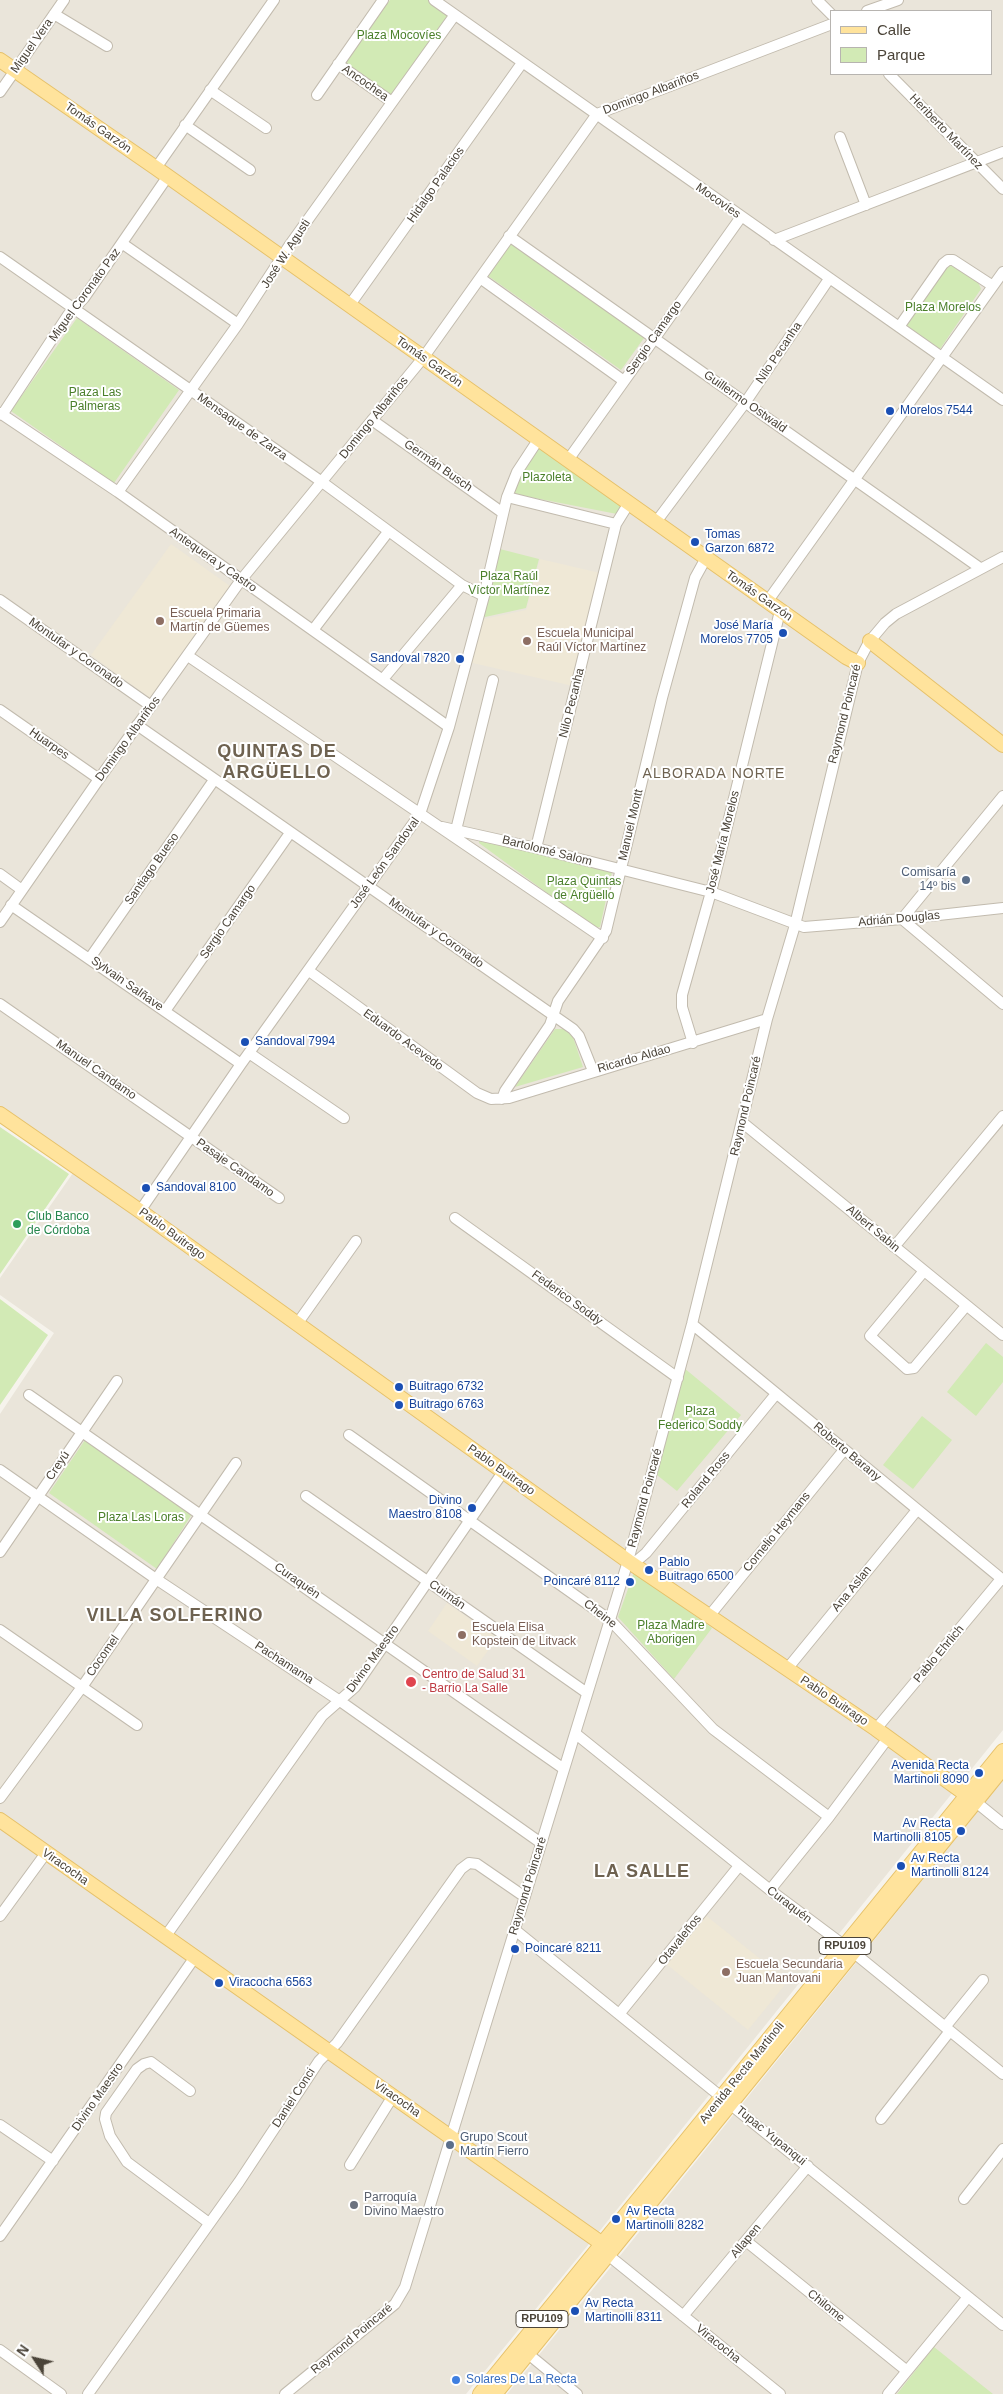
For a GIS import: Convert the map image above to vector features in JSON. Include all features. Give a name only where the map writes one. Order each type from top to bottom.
[{"type":"main road","name":"Tomás Garzón","points":[[0,60],[168,176],[767,602],[846,657],[858,663]]},
{"type":"main road","points":[[870,641],[1003,745]]},
{"type":"main road","name":"Pablo Buitrago","points":[[0,1114],[140,1210],[503,1472],[888,1738],[971,1798]]},
{"type":"main road","name":"Avenida Recta Martinoli","points":[[494,2394],[606,2250],[971,1798],[1003,1751]]},
{"type":"main road","name":"Avenida Recta Martinoli","points":[[971,1798],[1003,1768]]},
{"type":"main road","name":"Viracocha","points":[[0,1820],[450,2136],[606,2250]]},
{"type":"main road","name":"Avenida Recta Martinoli","points":[[480,2394],[606,2250]]},
{"type":"street","name":"Miguel Vera","points":[[0,92],[64,0]]},
{"type":"street","points":[[156,168],[274,0]]},
{"type":"street","points":[[317,95],[383,0]]},
{"type":"street","name":"Mocovíes","points":[[434,0],[454,16],[597,114],[940,358],[1003,400]]},
{"type":"street","points":[[817,0],[830,13]]},
{"type":"street","points":[[870,10],[893,1]]},
{"type":"street","points":[[54,14],[107,46]]},
{"type":"street","name":"José W. Agusti","points":[[118,492],[191,392],[282,258],[454,16]]},
{"type":"street","name":"Domingo Albariños","points":[[0,922],[241,580],[423,358],[597,114],[830,25]]},
{"type":"street","name":"Hidalgo Palacios","points":[[349,306],[522,63]]},
{"type":"street","name":"Ancochea","points":[[338,64],[392,102]]},
{"type":"street","name":"Heriberto Martínez","points":[[890,75],[1003,189]]},
{"type":"street","points":[[210,90],[266,128]]},
{"type":"street","points":[[185,125],[250,170]]},
{"type":"street","points":[[840,137],[866,205]]},
{"type":"street","points":[[774,240],[1003,152]]},
{"type":"street","name":"Miguel Coronato Paz","points":[[1,414],[68,315],[75,309],[122,244],[168,176]]},
{"type":"street","name":"Sergio Camargo","points":[[568,460],[653,338],[741,217]]},
{"type":"street","name":"Guillermo Ostwald","points":[[509,236],[980,568]]},
{"type":"street","points":[[122,244],[238,324]]},
{"type":"street","name":"Mensaque de Zarza","points":[[0,257],[322,482],[462,585],[484,596]]},
{"type":"street","points":[[899,328],[948,260],[953,260],[993,286]]},
{"type":"street","points":[[767,602],[1003,272]]},
{"type":"street","points":[[480,278],[624,381]]},
{"type":"street","name":"Nilo Pecanha","points":[[656,522],[745,403],[828,279]]},
{"type":"street","name":"Antequera y Castro","points":[[1,414],[118,492],[449,727]]},
{"type":"street","name":"Germán Busch","points":[[372,420],[503,513]]},
{"type":"street","name":"José León Sandoval","points":[[140,1210],[241,1064],[420,814],[449,727],[484,596],[507,497],[517,472],[538,440]]},
{"type":"street","points":[[507,497],[616,524]]},
{"type":"street","name":"Nilo Pecanha","points":[[536,848],[616,524],[629,504]]},
{"type":"street","points":[[313,630],[388,532]]},
{"type":"street","name":"Raymond Poincaré","points":[[285,2394],[401,2297],[576,1734],[587,1693],[631,1562],[743,1123],[767,1019],[794,925],[858,663],[870,641],[884,623],[896,614],[1003,557]]},
{"type":"street","name":"Manuel Montt","points":[[502,1099],[505,1091],[550,1025],[558,1001],[603,938],[662,698],[695,578],[706,558]]},
{"type":"street","points":[[382,679],[462,585]]},
{"type":"street","name":"Montufar y Coronado","points":[[0,600],[151,706]]},
{"type":"street","name":"José María Morelos","points":[[693,1042],[681,1001],[711,892],[780,611]]},
{"type":"street","name":"Bartolomé Salom","points":[[188,656],[420,814],[442,826],[603,938]]},
{"type":"street","points":[[456,830],[493,680]]},
{"type":"street","name":"Huarpes","points":[[0,710],[99,779]]},
{"type":"street","name":"Montufar y Coronado","points":[[137,725],[574,1029],[579,1036],[593,1071]]},
{"type":"street","name":"Santiago Bueso","points":[[90,958],[214,780]]},
{"type":"street","points":[[1003,796],[902,920],[1003,1004]]},
{"type":"street","name":"Bartolomé Salom","points":[[442,826],[711,892],[794,925]]},
{"type":"street","name":"Sergio Camargo","points":[[165,1011],[290,833]]},
{"type":"street","points":[[0,874],[22,890]]},
{"type":"street","name":"Sylvain Salñave","points":[[12,905],[241,1064]]},
{"type":"street","name":"Adrián Douglas","points":[[794,925],[804,927],[902,920],[1003,908]]},
{"type":"street","name":"Eduardo Acevedo","points":[[309,971],[477,1093],[491,1099],[502,1099]]},
{"type":"street","name":"Manuel Candamo","points":[[0,1004],[191,1137]]},
{"type":"street","name":"Ricardo Aldao","points":[[502,1099],[767,1019]]},
{"type":"street","points":[[249,1053],[344,1118]]},
{"type":"street","points":[[894,1247],[1003,1116]]},
{"type":"street","name":"Albert Sabin","points":[[743,1123],[1003,1335]]},
{"type":"street","name":"Pasaje Candamo","points":[[191,1137],[279,1198]]},
{"type":"street","name":"Federico Soddy","points":[[455,1218],[678,1378]]},
{"type":"street","points":[[297,1324],[356,1241]]},
{"type":"street","points":[[924,1271],[870,1336],[907,1369],[914,1368],[966,1306]]},
{"type":"street","name":"Roberto Barany","points":[[692,1324],[1002,1580]]},
{"type":"street","name":"Creyú","points":[[0,1552],[117,1381]]},
{"type":"street","name":"Roland Ross","points":[[631,1562],[646,1553],[776,1394]]},
{"type":"street","name":"Curaquén","points":[[29,1395],[564,1769]]},
{"type":"street","name":"Cheine","points":[[349,1435],[610,1620],[713,1729],[829,1817]]},
{"type":"street","name":"Cornelio Heymans","points":[[710,1616],[844,1450]]},
{"type":"street","name":"Cocomel","points":[[0,1798],[82,1687],[236,1462]]},
{"type":"street","name":"Pachamama","points":[[0,1470],[156,1579],[340,1700],[541,1843]]},
{"type":"street","name":"Divino Maestro","points":[[166,1937],[322,1716],[355,1687],[503,1472]]},
{"type":"street","name":"Cuimán","points":[[306,1496],[587,1693]]},
{"type":"street","name":"Ana Aslan","points":[[787,1669],[917,1510]]},
{"type":"street","name":"Pablo Ehrlich","points":[[876,1730],[1002,1580]]},
{"type":"street","points":[[0,1630],[137,1725]]},
{"type":"street","name":"Curaquén","points":[[576,1734],[739,1866],[849,1949],[1003,2074]]},
{"type":"street","points":[[770,1890],[829,1817],[888,1738]]},
{"type":"street","name":"Pablo Buitrago","points":[[971,1798],[1003,1824]]},
{"type":"street","points":[[0,1916],[46,1853]]},
{"type":"street","name":"Daniel Conci","points":[[88,2394],[209,2224],[318,2061],[329,2051],[466,1864],[477,1864],[525,1897]]},
{"type":"street","name":"Otavaleños","points":[[620,2013],[739,1866]]},
{"type":"street","name":"Tupac Yupanqui","points":[[515,1930],[620,2013],[1003,2325]]},
{"type":"street","name":"Divino Maestro","points":[[0,2236],[195,1957]]},
{"type":"street","points":[[882,2119],[983,1980]]},
{"type":"street","points":[[190,2090],[151,2062],[144,2064],[137,2069],[106,2113],[105,2119],[110,2136],[127,2162],[209,2224]]},
{"type":"street","points":[[350,2165],[393,2096]]},
{"type":"street","points":[[0,2125],[52,2161]]},
{"type":"street","points":[[964,2199],[1003,2149]]},
{"type":"street","name":"Allapen","points":[[683,2316],[808,2166]]},
{"type":"street","name":"Chilome","points":[[746,2241],[906,2371]]},
{"type":"street","name":"Viracocha","points":[[606,2250],[683,2316],[780,2394]]},
{"type":"street","points":[[888,2394],[968,2297]]},
{"type":"street","points":[[0,2350],[61,2394]]},
{"type":"street","points":[[527,2353],[577,2394]]},
{"type":"shaded area","points":[[0,0],[1003,0],[1003,1730],[466,2394],[0,2394],[0,1414],[54,1333],[0,1295],[0,1278],[73,1173],[0,1122]]},
{"type":"shaded area","name":"Escuela Primaria Martín de Güemes","points":[[171,544],[230,586],[150,698],[91,655]]},
{"type":"shaded area","name":"Escuela Municipal Raúl Víctor Martínez","points":[[540,559],[600,573],[573,686],[464,661],[475,621],[526,610]]},
{"type":"shaded area","name":"Escuela Elisa Kopstein de Litvack","points":[[447,1603],[497,1638],[477,1666],[428,1631]]},
{"type":"shaded area","points":[[1003,1780],[1003,2394],[507,2394],[615,2262]]},
{"type":"shaded area","name":"Escuela Secundaria Juan Mantovani","points":[[704,1914],[788,1981],[748,2030],[665,1963]]},
{"type":"green space","name":"Plaza Mocovíes","points":[[390,0],[428,0],[449,15],[391,95],[345,62]]},
{"type":"green space","points":[[507,240],[644,338],[621,370],[484,273]]},
{"type":"green space","name":"Plaza Morelos","points":[[946,266],[952,266],[978,282],[981,289],[940,349],[906,325]]},
{"type":"green space","name":"Plaza Las Palmeras","points":[[77,318],[179,390],[114,483],[11,411]]},
{"type":"green space","name":"Plazoleta","points":[[538,445],[624,503],[617,514],[514,494],[528,459]]},
{"type":"green space","name":"Plaza Raúl Víctor Martínez","points":[[496,548],[539,559],[526,608],[476,619]]},
{"type":"green space","name":"Plaza Quintas de Argüello","points":[[479,839],[612,872],[600,927],[595,928],[479,843]]},
{"type":"green space","points":[[555,1029],[564,1029],[573,1037],[583,1067],[515,1087]]},
{"type":"green space","name":"Club Banco de Córdoba","points":[[0,1127],[69,1174],[0,1274]]},
{"type":"green space","points":[[0,1299],[48,1335],[0,1405]]},
{"type":"green space","points":[[986,1343],[1003,1357],[1003,1382],[976,1416],[947,1392]]},
{"type":"green space","name":"Plaza Federico Soddy","points":[[684,1368],[741,1415],[677,1491],[657,1475]]},
{"type":"green space","points":[[922,1416],[952,1440],[913,1489],[883,1465]]},
{"type":"green space","name":"Plaza Las Loras","points":[[85,1440],[192,1514],[157,1569],[49,1493]]},
{"type":"green space","name":"Plaza Madre Aborigen","points":[[634,1572],[712,1628],[674,1679],[618,1617]]},
{"type":"green space","points":[[934,2347],[993,2394],[897,2394]]},
{"type":"place","name":"Morelos 7544","points":[[890,411]]},
{"type":"place","name":"Tomas Garzon 6872","points":[[695,542]]},
{"type":"place","name":"Escuela Primaria Martín de Güemes","points":[[160,621]]},
{"type":"place","name":"José María Morelos 7705","points":[[783,633]]},
{"type":"place","name":"Escuela Municipal Raúl Víctor Martínez","points":[[527,641]]},
{"type":"place","name":"Sandoval 7820","points":[[460,659]]},
{"type":"place","name":"Comisaría 14º bis","points":[[966,880]]},
{"type":"place","name":"Sandoval 7994","points":[[245,1042]]},
{"type":"place","name":"Sandoval 8100","points":[[146,1188]]},
{"type":"place","name":"Club Banco de Córdoba","points":[[17,1224]]},
{"type":"place","name":"Buitrago 6732","points":[[399,1387]]},
{"type":"place","name":"Buitrago 6763","points":[[399,1405]]},
{"type":"place","name":"Divino Maestro 8108","points":[[472,1508]]},
{"type":"place","name":"Pablo Buitrago 6500","points":[[649,1570]]},
{"type":"place","name":"Poincaré 8112","points":[[630,1582]]},
{"type":"place","name":"Escuela Elisa Kopstein de Litvack","points":[[462,1635]]},
{"type":"place","name":"Centro de Salud 31 - Barrio La Salle","points":[[411,1682]]},
{"type":"place","name":"Avenida Recta Martinoli 8090","points":[[979,1773]]},
{"type":"place","name":"Av Recta Martinolli 8105","points":[[961,1831]]},
{"type":"place","name":"Av Recta Martinolli 8124","points":[[901,1866]]},
{"type":"place","name":"Poincaré 8211","points":[[515,1949]]},
{"type":"place","name":"Escuela Secundaria Juan Mantovani","points":[[726,1972]]},
{"type":"place","name":"Viracocha 6563","points":[[219,1983]]},
{"type":"place","name":"Grupo Scout Martín Fierro","points":[[450,2145]]},
{"type":"place","name":"Parroquía Divino Maestro","points":[[354,2205]]},
{"type":"place","name":"Av Recta Martinolli 8282","points":[[616,2219]]},
{"type":"place","name":"Av Recta Martinolli 8311","points":[[575,2311]]},
{"type":"place","name":"Solares De La Recta","points":[[456,2380]]},
{"type":"district","name":"QUINTAS DE ARGÜELLO","points":[[277,762]]},
{"type":"district","name":"ALBORADA NORTE","points":[[714,774]]},
{"type":"district","name":"VILLA SOLFERINO","points":[[175,1616]]},
{"type":"district","name":"LA SALLE","points":[[642,1872]]}]
